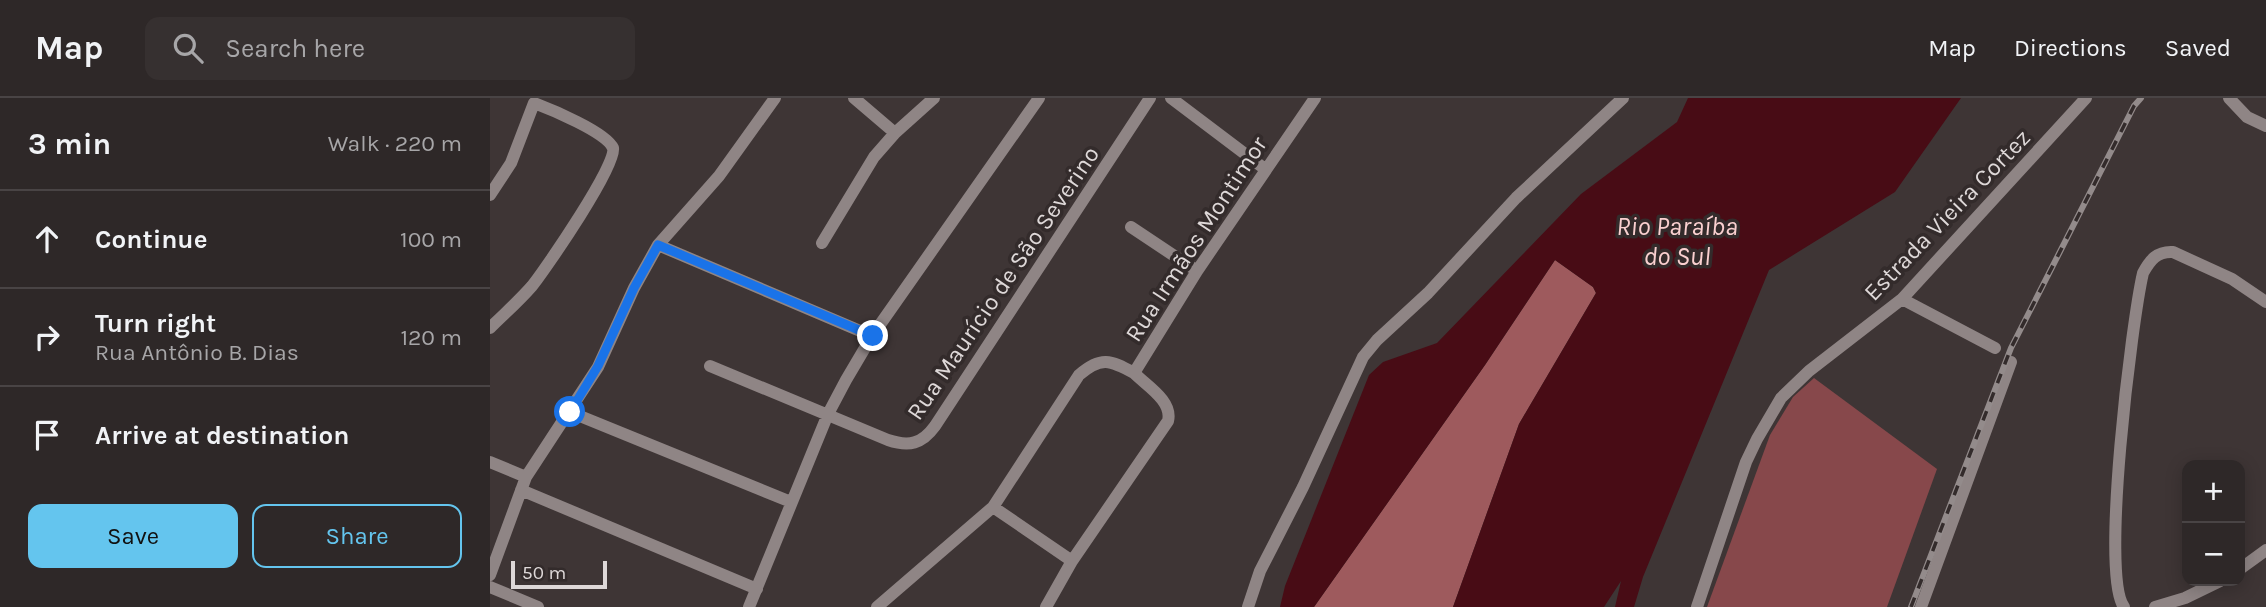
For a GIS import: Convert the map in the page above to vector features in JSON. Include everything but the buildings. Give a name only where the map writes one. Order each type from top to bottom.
[{"type":"street","points":[[490,575],[526,477],[598,366],[634,288],[658,245],[719,176],[775,98]]},
{"type":"street","points":[[854,98],[895,133]]},
{"type":"street","points":[[822,243],[864,171],[895,133],[934,98]]},
{"type":"street","points":[[749,607],[828,414],[873,336],[1039,98]]},
{"type":"street","name":"Rua Maurício de São Severino","points":[[710,366],[901,444],[912,444],[928,436],[1150,98]]},
{"type":"street","points":[[1171,98],[1265,169]]},
{"type":"street","name":"Rua Irmãos Montimor","points":[[877,607],[993,507],[1079,375],[1095,363],[1102,362],[1115,363],[1133,373],[1197,271],[1315,98]]},
{"type":"street","points":[[1248,607],[1260,571],[1303,487],[1363,357],[1422,299],[1516,198],[1623,98]]},
{"type":"street","name":"Estrada Vieira Cortez","points":[[1697,607],[1746,462],[1769,416],[1794,383],[1902,299],[2085,98]]},
{"type":"street","points":[[2229,98],[2247,117],[2266,126]]},
{"type":"street","points":[[490,195],[511,163],[535,101],[581,124],[613,148],[614,155],[601,181],[540,275],[490,328]]},
{"type":"street","points":[[1132,227],[1197,271]]},
{"type":"street","points":[[658,245],[873,336]]},
{"type":"street","points":[[2124,607],[2119,597],[2115,524],[2118,465],[2143,273],[2155,256],[2173,252],[2232,279],[2266,302]]},
{"type":"street","points":[[1902,299],[1995,348]]},
{"type":"street","points":[[1922,607],[2011,362]]},
{"type":"street","points":[[1046,607],[1072,561],[1164,428],[1170,415],[1166,404],[1133,373]]},
{"type":"street","points":[[570,412],[791,502]]},
{"type":"street","points":[[490,462],[526,477]]},
{"type":"street","points":[[521,490],[757,589]]},
{"type":"street","points":[[993,507],[1072,561]]},
{"type":"street","points":[[2245,565],[2266,550]]},
{"type":"street","points":[[2155,607],[2185,598],[2210,586]]},
{"type":"street","points":[[490,587],[538,607]]},
{"type":"shaded area","points":[[1555,260],[1593,287],[1596,293],[1519,424],[1453,607],[1314,607],[1485,365]]},
{"type":"shaded area","points":[[1814,378],[1937,469],[1887,607],[1707,607],[1770,435],[1793,397]]},
{"type":"water","name":"Rio Paraíba do Sul","points":[[1688,98],[1961,98],[1895,192],[1769,270],[1643,577],[1634,607],[1615,607],[1621,581],[1604,607],[1453,607],[1519,424],[1596,293],[1593,287],[1555,260],[1485,365],[1314,607],[1280,607],[1285,586],[1369,375],[1383,362],[1437,343],[1581,194],[1677,122]]},
{"type":"railway","points":[[1911,607],[2011,348],[2134,106],[2141,98]]},
{"type":"route","points":[[570,412],[598,366],[634,288],[658,245],[873,336]]}]
